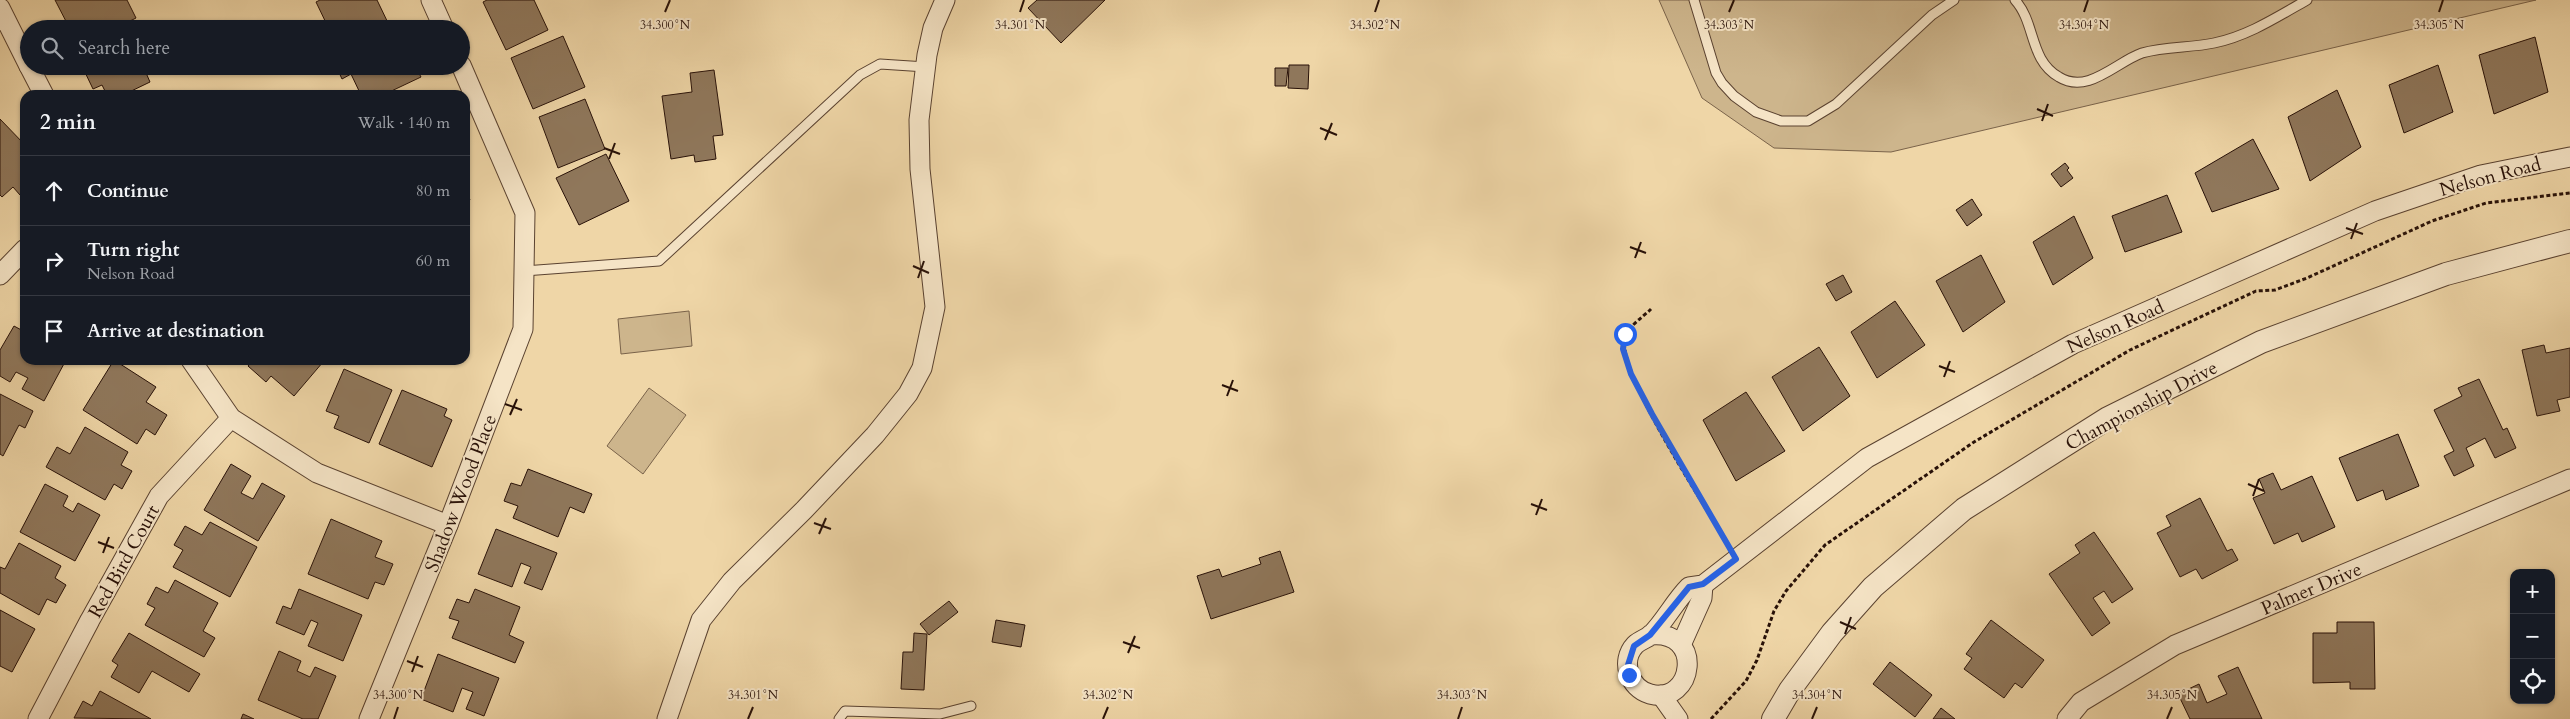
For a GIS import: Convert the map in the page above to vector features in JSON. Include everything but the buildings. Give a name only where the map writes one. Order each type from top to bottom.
[{"type":"street","points":[[431,0],[440,20]]},
{"type":"street","points":[[667,719],[701,620],[732,581],[804,510],[875,435],[908,394],[922,368],[936,307],[920,169],[919,120],[933,28],[946,0]]},
{"type":"street","points":[[0,8],[20,48]]},
{"type":"street","points":[[34,75],[41,90]]},
{"type":"street","name":"Shadow Wood Place","points":[[369,719],[448,525],[524,329],[525,212],[465,75]]},
{"type":"street","name":"Nelson Road","points":[[1661,695],[1642,690],[1629,675],[1628,665],[1634,646],[1650,635],[1689,587],[1703,584],[1867,458],[2073,344],[2374,211],[2481,175],[2570,156]]},
{"type":"street","name":"Championship Drive","points":[[1773,719],[1790,690],[1832,633],[1872,587],[1964,509],[2108,418],[2261,342],[2446,274],[2570,241]]},
{"type":"street","points":[[0,275],[20,254]]},
{"type":"street","points":[[194,365],[231,418],[316,473],[448,525]]},
{"type":"street","name":"Red Bird Court","points":[[38,719],[90,620],[160,496],[231,418]]},
{"type":"street","name":"Palmer Drive","points":[[2067,719],[2081,702],[2175,645],[2570,479]]},
{"type":"street","points":[[1681,645],[1688,625],[1702,598],[1703,584]]},
{"type":"street","points":[[1650,635],[1666,635],[1681,645],[1688,662],[1684,680],[1678,687],[1661,695],[1678,719]]},
{"type":"lane","points":[[1694,0],[1716,73],[1722,84],[1734,96],[1756,112],[1781,121],[1799,122],[1816,117],[1836,104],[1932,15],[1954,0]]},
{"type":"lane","points":[[2014,0],[2023,12],[2034,46],[2044,65],[2060,78],[2075,82],[2093,79],[2142,53],[2213,44],[2245,34],[2307,0]]},
{"type":"lane","points":[[524,272],[660,261],[860,75],[880,64],[926,67]]},
{"type":"lane","points":[[839,719],[845,711],[940,714],[971,706]]},
{"type":"path","points":[[1651,309],[1625,334],[1623,349],[1631,374],[1736,559]]},
{"type":"shaded area","points":[[1659,0],[2536,0],[1891,152],[1774,148],[1702,98]]},
{"type":"shaded area","points":[[689,311],[692,346],[621,354],[618,319]]},
{"type":"shaded area","points":[[649,388],[686,415],[643,474],[607,446]]},
{"type":"route","points":[[1625,334],[1623,349],[1631,374],[1736,559],[1703,584],[1689,587],[1680,596],[1650,635],[1641,639],[1634,646],[1629,655],[1629,675]]}]
